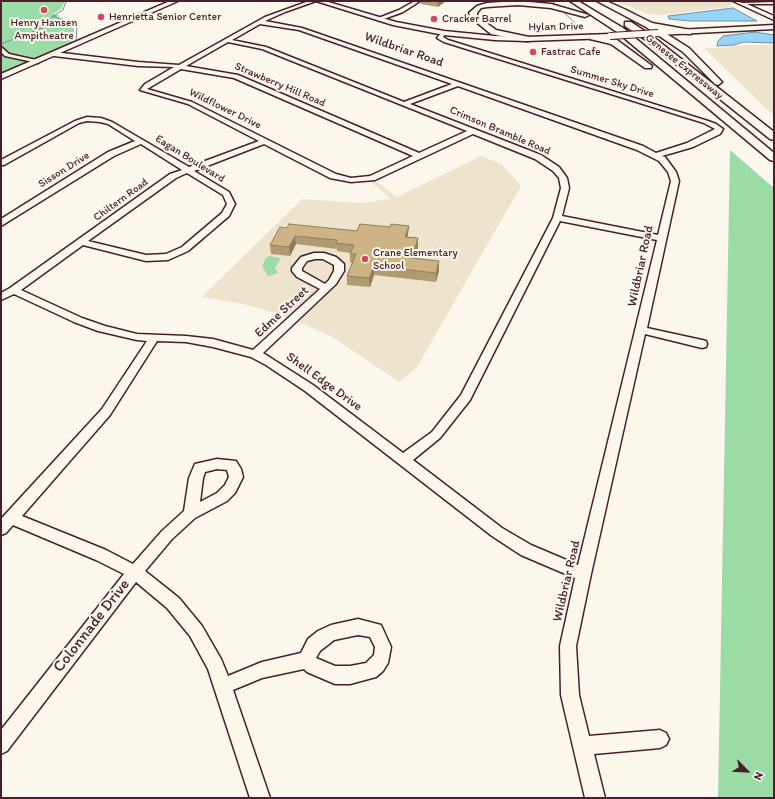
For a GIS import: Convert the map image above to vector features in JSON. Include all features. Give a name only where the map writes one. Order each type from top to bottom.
[{"type":"highway","points":[[494,1],[473,7],[468,13],[470,17],[495,38]]},
{"type":"highway","name":"Genesee Expressway","points":[[573,1],[620,30],[774,158]]},
{"type":"highway","name":"Genesee Expressway","points":[[589,1],[613,14],[648,38],[774,137]]},
{"type":"highway","points":[[600,1],[622,10],[649,25],[686,50],[706,69],[753,120]]},
{"type":"highway","points":[[526,38],[494,32],[474,17],[473,13],[479,8],[495,4],[540,4],[574,11],[593,17],[620,30]]},
{"type":"highway","points":[[649,25],[669,30],[688,32]]},
{"type":"highway","points":[[593,37],[614,42],[683,89],[774,163]]},
{"type":"main road","points":[[1,77],[175,1]]},
{"type":"main road","name":"Hylan Drive","points":[[319,1],[409,27],[495,38],[593,37],[774,27]]},
{"type":"street","name":"Wildflower Drive","points":[[314,1],[283,11],[259,22],[145,87],[143,90],[190,103],[333,176],[351,180],[372,178],[472,131]]},
{"type":"street","points":[[380,19],[401,11],[418,1]]},
{"type":"street","points":[[735,1],[774,18]]},
{"type":"street","points":[[761,2],[753,4],[763,12]]},
{"type":"street","points":[[742,3],[774,3]]},
{"type":"street","name":"Wildbriar Road","points":[[259,22],[300,29],[458,84],[657,155],[670,167],[674,181],[641,330],[583,574],[568,646],[570,695],[595,798]]},
{"type":"street","name":"Summer Sky Drive","points":[[444,32],[440,38],[446,41],[706,122],[719,129],[717,132],[690,145],[657,155]]},
{"type":"street","name":"Crimson Bramble Road","points":[[226,40],[264,48],[538,157],[556,169],[563,178],[565,188],[557,218],[473,383],[458,409],[436,435],[404,460]]},
{"type":"street","points":[[1,50],[7,55],[38,61]]},
{"type":"street","name":"Strawberry Hill Road","points":[[54,54],[138,64],[182,66],[243,79],[419,156]]},
{"type":"street","points":[[404,104],[458,84]]},
{"type":"street","name":"Eagan Boulevard","points":[[1,163],[72,124],[87,119],[106,121],[226,194],[231,204],[226,214],[185,249],[168,257],[152,258],[82,242]]},
{"type":"street","name":"Sisson Drive","points":[[1,223],[102,159],[141,141]]},
{"type":"street","name":"Chiltern Road","points":[[1,297],[14,290],[82,242],[166,180],[187,170],[265,141]]},
{"type":"street","points":[[557,218],[661,238]]},
{"type":"street","name":"Edme Street","points":[[255,354],[326,288]]},
{"type":"street","name":"Shell Edge Drive","points":[[14,290],[90,325],[121,334],[154,338],[186,339],[213,343],[255,354],[270,362],[309,388],[497,532],[526,550],[583,574]]},
{"type":"street","points":[[641,330],[702,344]]},
{"type":"street","points":[[154,338],[106,412],[6,524],[101,555],[134,572],[173,602],[205,645],[223,686],[260,798]]},
{"type":"street","name":"Colonnade Drive","points":[[1,745],[134,572],[166,535],[190,514]]},
{"type":"street","points":[[223,686],[262,670],[306,660]]},
{"type":"street","points":[[582,746],[660,739]]},
{"type":"shaded area","points":[[615,1],[726,1],[731,3],[731,7],[659,15],[646,13]]},
{"type":"shaded area","points":[[744,45],[774,45],[774,116],[704,48]]},
{"type":"shaded area","points":[[481,156],[501,164],[521,186],[417,367],[399,382],[331,336],[276,313],[243,304],[202,297],[302,199],[359,203],[391,199],[369,180],[373,179],[397,197]]},
{"type":"green space","points":[[1,1],[65,1],[61,9],[53,14],[59,15],[58,16],[74,27],[74,42],[1,73]]},
{"type":"green space","points":[[730,150],[774,188],[774,798],[718,798]]},
{"type":"green space","points":[[269,256],[281,258],[275,268],[278,273],[268,276],[262,266],[266,258]]},
{"type":"water","points":[[733,8],[757,21],[689,21],[669,19],[668,16]]},
{"type":"water","points":[[755,32],[774,35],[774,43],[744,42],[734,45],[717,46],[718,41],[723,36]]},
{"type":"building","points":[[289,224],[357,231],[360,224],[390,227],[391,224],[409,226],[405,237],[418,238],[412,258],[439,261],[436,273],[374,266],[369,278],[347,276],[356,254],[350,254],[354,245],[336,243],[337,240],[295,236],[289,247],[270,245],[280,227],[287,228]]},
{"type":"waterway","points":[[53,16],[63,10],[66,1]]},
{"type":"waterway","points":[[552,1],[555,4]]},
{"type":"waterway","points":[[561,10],[581,28]]},
{"type":"waterway","points":[[1,44],[43,28],[53,16]]},
{"type":"waterway","points":[[53,16],[60,19]]},
{"type":"waterway","points":[[62,19],[77,27],[76,40]]},
{"type":"place","name":"Henry Hansen Ampitheatre","points":[[44,10]]},
{"type":"place","name":"Henrietta Senior Center","points":[[101,17]]},
{"type":"place","name":"Cracker Barrel","points":[[434,19]]},
{"type":"place","name":"Fastrac Cafe","points":[[533,52]]},
{"type":"place","name":"Crane Elementary School","points":[[365,259]]}]
